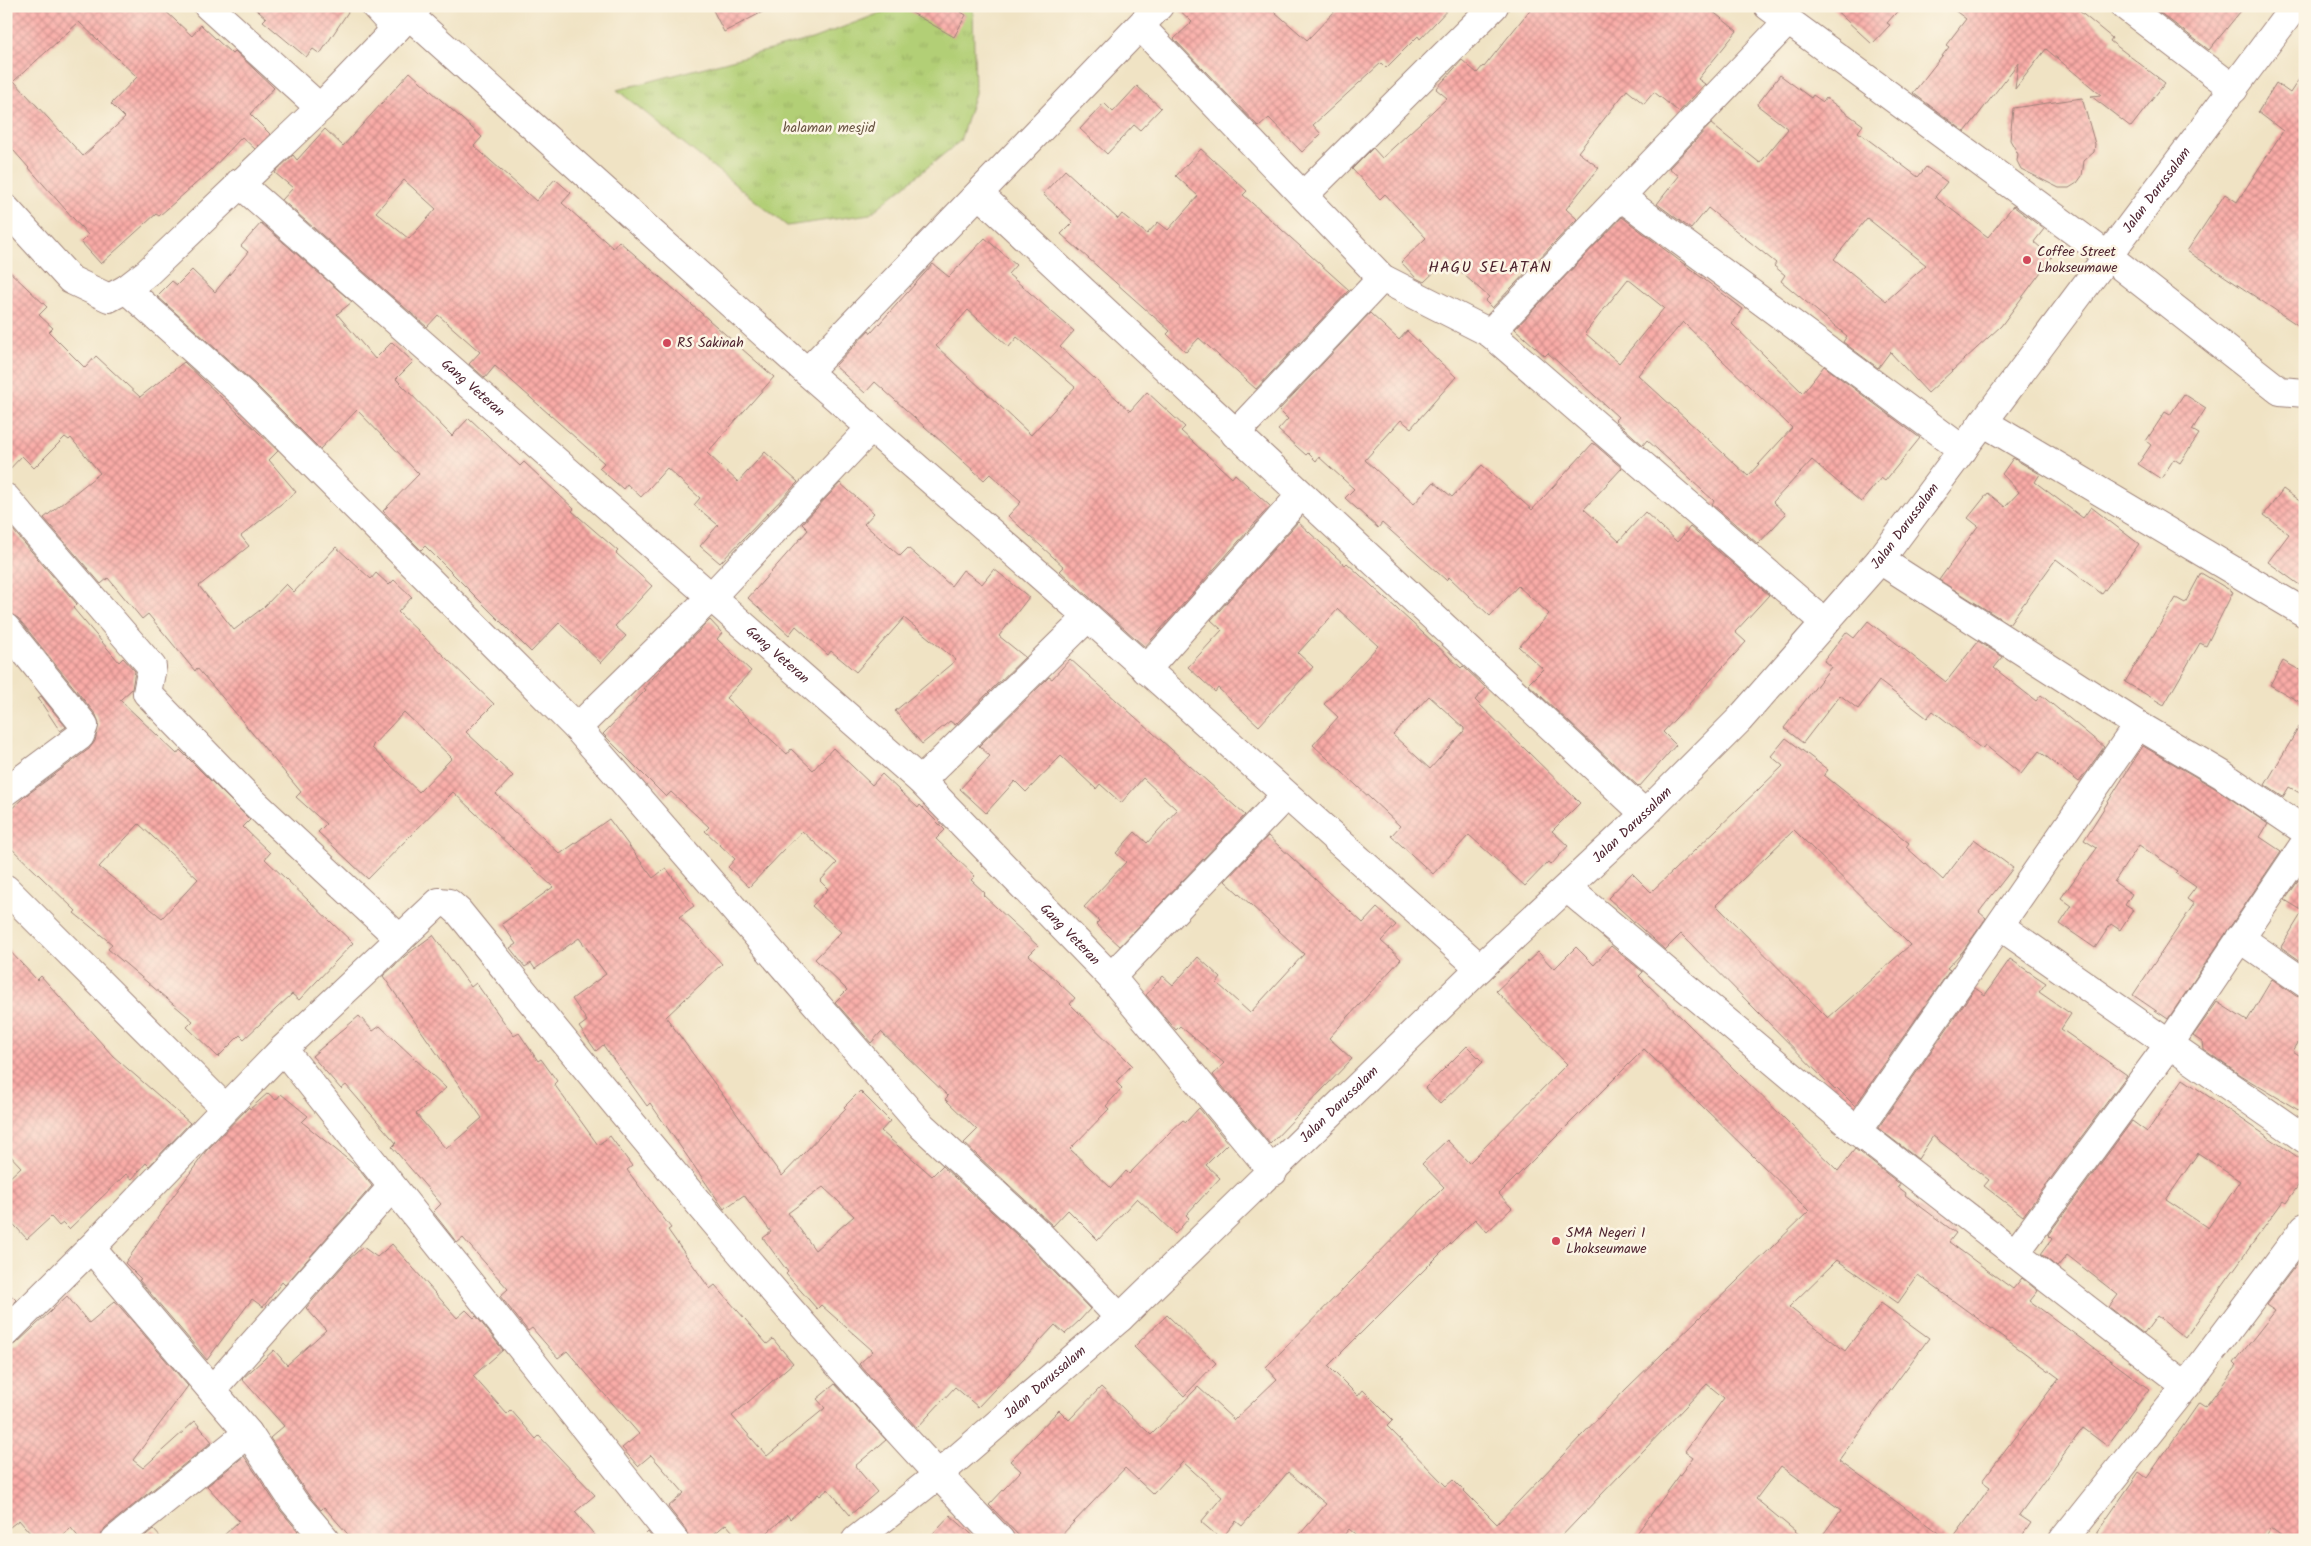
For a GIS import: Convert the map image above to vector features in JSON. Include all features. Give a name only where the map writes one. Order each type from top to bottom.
[{"type":"street","points":[[208,6],[320,108]]},
{"type":"street","points":[[375,6],[408,17],[807,372],[1088,617],[1285,796],[1480,968]]},
{"type":"street","points":[[807,372],[1159,6]]},
{"type":"street","points":[[1304,195],[1494,6]]},
{"type":"street","points":[[2125,6],[2234,89]]},
{"type":"street","points":[[1490,333],[1621,198],[1778,14],[2109,258],[2280,391],[2305,393]]},
{"type":"street","points":[[6,209],[71,280],[109,298],[126,289],[148,272],[239,183],[320,108],[408,17]]},
{"type":"street","name":"Jalan Darussalam","points":[[856,1540],[938,1475],[1120,1318],[1273,1172],[1480,968],[1645,814],[1739,720],[1880,560],[2109,258],[2234,89],[2296,18]]},
{"type":"street","points":[[1140,27],[1382,278],[1490,333],[1824,622]]},
{"type":"street","name":"Gang Veteran","points":[[239,183],[920,782],[1111,977],[1273,1172]]},
{"type":"street","points":[[979,194],[1301,496],[1645,814]]},
{"type":"street","points":[[1621,198],[1963,450]]},
{"type":"street","points":[[1235,434],[1382,278]]},
{"type":"street","points":[[126,289],[244,395],[577,728],[922,1126],[1040,1235],[1120,1318]]},
{"type":"street","points":[[1983,422],[2305,613]]},
{"type":"street","points":[[577,728],[710,597],[871,428]]},
{"type":"street","points":[[1146,670],[1301,496]]},
{"type":"street","points":[[6,498],[152,667],[147,693],[246,795],[400,939]]},
{"type":"street","points":[[1880,560],[2138,725],[2221,774],[2305,831]]},
{"type":"street","points":[[920,782],[1088,617]]},
{"type":"street","points":[[6,628],[84,725],[80,736],[6,791]]},
{"type":"street","points":[[1857,1131],[2138,725]]},
{"type":"street","points":[[1111,977],[1285,796]]},
{"type":"street","points":[[2016,1252],[2170,1043],[2305,843]]},
{"type":"street","points":[[6,888],[225,1108]]},
{"type":"street","points":[[1567,888],[1857,1131],[2016,1252],[2186,1386]]},
{"type":"street","points":[[6,1332],[92,1248],[283,1049],[439,902],[449,903],[459,912],[697,1203],[938,1475],[1000,1540]]},
{"type":"street","points":[[2000,926],[2305,1139]]},
{"type":"street","points":[[2240,938],[2305,983]]},
{"type":"street","points":[[283,1049],[674,1540]]},
{"type":"street","points":[[212,1390],[392,1187]]},
{"type":"street","points":[[2063,1540],[2186,1386],[2305,1228]]},
{"type":"street","points":[[92,1248],[248,1433],[294,1502],[326,1540]]},
{"type":"street","points":[[116,1540],[248,1433]]},
{"type":"green space","name":"halaman mesjid","points":[[899,6],[973,6],[975,93],[960,141],[870,214],[787,226],[617,90],[812,39]]},
{"type":"building","points":[[6,6],[160,6],[192,36],[201,25],[232,54],[235,51],[274,88],[250,114],[270,134],[255,149],[242,137],[210,171],[159,216],[156,214],[101,264],[81,242],[88,235],[6,142]],"holes":[[[79,22],[137,77],[111,104],[125,118],[83,156],[14,81]]]},
{"type":"building","points":[[252,6],[352,6],[320,54],[313,49],[306,57],[263,21],[266,18]]},
{"type":"building","points":[[711,6],[774,6],[724,32]]},
{"type":"building","points":[[900,6],[951,6],[966,15],[954,37]]},
{"type":"building","points":[[1175,6],[1268,6],[1307,40],[1340,6],[1451,6],[1420,39],[1418,36],[1386,68],[1381,63],[1313,125],[1321,134],[1302,152],[1269,118],[1259,127],[1174,39],[1192,22]]},
{"type":"building","points":[[1533,6],[1706,6],[1737,31],[1698,79],[1705,84],[1679,112],[1654,92],[1644,104],[1627,90],[1578,152],[1599,168],[1566,209],[1577,219],[1492,308],[1485,301],[1489,297],[1447,260],[1424,282],[1416,278],[1401,262],[1426,238],[1385,194],[1380,199],[1352,169],[1373,148],[1382,158],[1447,98],[1436,89],[1462,60],[1477,73],[1484,67]]},
{"type":"building","points":[[1831,6],[1902,6],[1887,23],[1890,25],[1872,44]]},
{"type":"building","points":[[1949,6],[2073,6],[2112,38],[2110,41],[2165,83],[2131,127],[2091,96],[2101,95],[2046,49],[2015,89],[2018,63],[1965,132],[1913,93],[1949,47],[1946,45],[1966,19]]},
{"type":"building","points":[[2151,6],[2245,6],[2209,50]]},
{"type":"building","points":[[2305,70],[2305,330],[2187,251],[2225,194],[2237,202],[2283,131],[2258,112],[2276,83],[2290,93]]},
{"type":"building","points":[[410,72],[482,137],[474,146],[536,201],[555,179],[571,193],[562,203],[613,248],[619,241],[774,377],[707,453],[738,482],[765,452],[798,482],[720,563],[700,546],[718,525],[694,505],[700,498],[667,468],[641,497],[627,484],[623,489],[599,468],[604,463],[495,366],[485,378],[469,364],[480,352],[438,315],[427,327],[282,200],[293,188],[275,173],[293,155],[297,160],[325,129],[343,146]],"holes":[[[404,180],[436,209],[409,239],[376,212]]]},
{"type":"building","points":[[1780,75],[1811,98],[1813,95],[1823,102],[1826,98],[1863,125],[1858,132],[1918,177],[1926,167],[1947,182],[1935,197],[1988,237],[2013,206],[2044,229],[2034,242],[2052,257],[2001,326],[1928,393],[1890,352],[1878,368],[1843,342],[1847,336],[1781,281],[1785,275],[1774,266],[1776,263],[1708,208],[1691,229],[1657,204],[1679,176],[1669,168],[1711,124],[1760,163],[1788,129],[1757,105]],"holes":[[[1867,218],[1926,265],[1886,301],[1834,259]]]},
{"type":"building","points":[[1137,86],[1161,108],[1140,130],[1134,125],[1107,154],[1080,129],[1104,103],[1113,112]]},
{"type":"building","points":[[2082,98],[2095,144],[2094,152],[2084,161],[2082,176],[2077,183],[2069,188],[2059,188],[2021,169],[2017,161],[2018,154],[2010,140],[2013,108]]},
{"type":"building","points":[[1201,149],[1247,191],[1243,195],[1349,290],[1256,389],[1199,338],[1186,352],[1167,334],[1170,331],[1061,234],[1073,222],[1043,194],[1065,170],[1118,219],[1122,214],[1147,234],[1158,222],[1168,230],[1198,196],[1176,176]]},
{"type":"building","points":[[1622,217],[1743,309],[1732,324],[1803,393],[1824,366],[1920,438],[1885,481],[1881,478],[1861,502],[1812,460],[1773,502],[1786,514],[1758,544],[1712,504],[1714,501],[1647,440],[1643,445],[1615,420],[1618,417],[1548,353],[1545,356],[1515,329]],"holes":[[[1628,279],[1664,308],[1619,363],[1585,333]],[[1683,322],[1792,428],[1748,476],[1638,375]]]},
{"type":"building","points":[[261,223],[352,302],[337,314],[375,359],[392,342],[413,362],[396,379],[452,436],[469,418],[520,466],[524,462],[574,509],[572,511],[618,551],[616,553],[652,586],[615,626],[626,636],[601,663],[559,623],[531,652],[425,546],[421,550],[401,530],[383,511],[419,474],[357,410],[320,449],[255,384],[157,296],[172,281],[177,285],[192,270],[215,292],[248,252],[241,246]]},
{"type":"building","points":[[985,238],[1016,265],[1008,274],[1074,331],[1060,347],[1130,411],[1147,392],[1185,427],[1181,431],[1232,478],[1235,474],[1270,506],[1145,647],[1060,571],[1064,567],[1008,516],[1021,502],[990,474],[984,480],[875,382],[865,393],[835,366],[869,330],[871,333],[933,264],[949,277]],"holes":[[[968,310],[1009,347],[1017,337],[1075,387],[1031,435],[936,346]]]},
{"type":"building","points":[[6,268],[47,307],[39,315],[53,328],[49,332],[85,368],[96,356],[140,397],[184,362],[278,451],[269,460],[296,492],[241,536],[249,546],[199,586],[234,630],[264,607],[286,584],[294,592],[336,547],[371,579],[376,573],[389,585],[394,580],[412,597],[398,612],[494,704],[466,732],[513,776],[496,794],[560,854],[609,819],[653,878],[666,868],[694,906],[679,917],[722,964],[666,1017],[782,1176],[846,1109],[844,1107],[860,1091],[890,1121],[881,1131],[932,1176],[942,1166],[1029,1246],[1090,1309],[1065,1334],[1055,1325],[978,1407],[955,1387],[917,1428],[859,1364],[873,1351],[821,1305],[817,1309],[786,1274],[788,1272],[763,1238],[771,1232],[744,1195],[724,1209],[650,1103],[647,1106],[603,1045],[596,1051],[579,1027],[587,1021],[572,999],[606,974],[579,938],[535,969],[531,963],[525,967],[510,948],[516,944],[502,924],[553,887],[453,792],[368,879],[318,832],[326,824],[296,797],[301,792],[197,668],[195,671],[148,614],[142,619],[108,578],[101,584],[44,518],[100,473],[71,438],[69,440],[65,437],[34,468],[22,456],[6,473]],"holes":[[[404,712],[452,758],[419,792],[372,748]],[[823,1187],[854,1216],[815,1250],[788,1213]]]},
{"type":"building","points":[[1370,313],[1399,340],[1407,331],[1456,377],[1411,428],[1401,420],[1365,460],[1414,504],[1434,482],[1452,497],[1482,465],[1532,510],[1593,443],[1622,468],[1584,509],[1619,541],[1645,512],[1677,542],[1690,527],[1769,595],[1735,632],[1746,642],[1663,732],[1676,745],[1639,787],[1528,684],[1543,669],[1519,647],[1549,614],[1518,586],[1490,616],[1449,577],[1446,580],[1382,523],[1378,528],[1345,498],[1354,489],[1319,457],[1316,461],[1308,453],[1306,455],[1278,430],[1288,419],[1279,410]]},
{"type":"building","points":[[2184,394],[2206,408],[2192,430],[2199,434],[2180,463],[2174,459],[2161,479],[2138,464],[2151,445],[2146,441],[2165,412],[2170,415]]},
{"type":"building","points":[[2013,458],[2040,474],[2035,482],[2083,518],[2091,507],[2139,544],[2102,594],[2056,559],[2009,624],[1939,580],[1978,526],[1968,518],[1988,493],[2005,507],[2019,492],[2002,474]]},
{"type":"building","points":[[840,483],[874,513],[864,524],[900,556],[908,548],[951,586],[963,570],[982,584],[994,569],[1029,597],[999,636],[1025,657],[955,725],[950,721],[922,744],[895,711],[956,660],[904,618],[856,672],[831,651],[828,655],[796,626],[789,635],[748,598],[808,530],[802,524]]},
{"type":"building","points":[[2283,489],[2305,505],[2305,589],[2268,562],[2289,534],[2264,515]]},
{"type":"building","points":[[6,522],[77,604],[73,608],[119,662],[123,658],[135,671],[132,689],[120,700],[177,754],[180,750],[250,820],[243,827],[270,853],[265,859],[353,943],[299,1000],[292,994],[244,1039],[240,1035],[218,1057],[187,1027],[193,1021],[108,949],[112,944],[74,913],[76,911],[6,843],[6,814],[24,797],[89,749],[95,741],[99,723],[96,715],[18,618],[6,613]],"holes":[[[139,824],[198,879],[162,918],[99,867]]]},
{"type":"building","points":[[1298,522],[1345,565],[1347,563],[1461,668],[1463,666],[1486,688],[1475,700],[1580,803],[1552,831],[1568,846],[1551,865],[1548,862],[1525,886],[1469,835],[1433,874],[1391,836],[1400,826],[1313,745],[1338,717],[1324,704],[1378,646],[1338,609],[1298,653],[1313,667],[1259,726],[1218,688],[1215,692],[1188,667],[1222,630],[1211,620]],"holes":[[[1429,696],[1464,728],[1464,731],[1430,769],[1393,735]]]},
{"type":"building","points":[[2201,573],[2233,592],[2206,646],[2200,643],[2164,705],[2125,682],[2176,598],[2185,603]]},
{"type":"building","points":[[710,620],[722,633],[717,639],[751,671],[726,698],[787,754],[791,749],[813,770],[833,748],[872,785],[882,774],[918,808],[920,805],[945,830],[936,839],[975,876],[971,880],[985,893],[983,895],[1038,946],[1029,955],[1075,998],[1070,1004],[1132,1065],[1116,1082],[1122,1088],[1106,1106],[1109,1109],[1070,1149],[1111,1188],[1126,1171],[1129,1174],[1170,1132],[1183,1120],[1186,1122],[1199,1108],[1228,1143],[1206,1165],[1220,1178],[1186,1215],[1189,1218],[1175,1234],[1137,1198],[1098,1240],[1068,1210],[1053,1226],[964,1143],[977,1130],[945,1099],[948,1096],[881,1032],[871,1043],[835,1002],[847,990],[815,959],[841,932],[812,906],[828,889],[820,881],[837,863],[802,831],[749,887],[728,867],[735,859],[705,831],[709,827],[671,792],[666,797],[603,734],[646,690],[644,688],[668,661]]},
{"type":"building","points":[[1868,621],[1946,682],[1978,641],[2003,657],[1994,668],[2036,701],[2041,695],[2104,747],[2079,782],[2039,751],[2021,774],[1985,745],[1982,749],[1933,711],[1927,718],[1879,681],[1858,709],[1840,695],[1803,743],[1784,728],[1831,667],[1824,661],[1846,632],[1854,638]]},
{"type":"building","points":[[1070,659],[1245,815],[1120,946],[1096,924],[1099,921],[1084,907],[1126,862],[1116,853],[1135,832],[1147,843],[1177,810],[1143,778],[1121,803],[1100,784],[1096,789],[1061,756],[1026,792],[1015,781],[986,813],[960,789],[990,756],[979,746],[1049,677],[1052,679]]},
{"type":"building","points":[[2283,661],[2305,673],[2305,705],[2270,685]]},
{"type":"building","points":[[41,696],[66,727],[60,731],[38,698]]},
{"type":"building","points":[[2305,717],[2305,796],[2289,787],[2283,797],[2265,785]]},
{"type":"building","points":[[1786,738],[1828,770],[1824,775],[1909,843],[1906,847],[1943,880],[1974,839],[2013,868],[1979,912],[1986,918],[1963,951],[1947,968],[1950,970],[1855,1106],[1837,1088],[1835,1090],[1681,934],[1665,950],[1608,898],[1632,873],[1651,892],[1783,766],[1771,756]],"holes":[[[1794,830],[1910,945],[1828,1018],[1716,905]]]},
{"type":"building","points":[[2143,746],[2213,787],[2268,824],[2260,837],[2281,851],[2168,1019],[2133,995],[2194,904],[2187,899],[2196,887],[2176,873],[2178,871],[2139,845],[2114,882],[2132,894],[2125,905],[2133,910],[2120,930],[2111,924],[2095,948],[2060,924],[2072,906],[2061,898],[2097,848],[2084,840]]},
{"type":"building","points":[[1268,836],[1363,923],[1377,908],[1396,925],[1381,941],[1401,959],[1329,1038],[1352,1059],[1270,1144],[1213,1075],[1224,1063],[1180,1026],[1176,1030],[1146,995],[1163,976],[1173,985],[1198,957],[1221,978],[1217,983],[1250,1013],[1304,954],[1225,881]]},
{"type":"building","points":[[2305,871],[2305,964],[2281,947],[2303,911],[2285,900]]},
{"type":"building","points":[[433,935],[471,987],[476,983],[514,1036],[519,1033],[538,1061],[541,1059],[557,1081],[554,1084],[598,1145],[610,1136],[632,1166],[627,1170],[671,1228],[668,1230],[710,1289],[715,1285],[767,1344],[773,1339],[793,1363],[732,1416],[767,1456],[825,1408],[817,1399],[835,1384],[886,1440],[855,1466],[877,1492],[850,1515],[828,1489],[820,1496],[818,1494],[790,1519],[787,1515],[759,1540],[740,1540],[726,1524],[707,1540],[689,1540],[686,1530],[668,1507],[684,1493],[651,1455],[638,1466],[622,1448],[639,1434],[567,1351],[558,1358],[532,1328],[528,1331],[500,1296],[508,1289],[463,1238],[457,1243],[433,1212],[441,1204],[392,1147],[396,1143],[346,1085],[341,1089],[312,1056],[359,1016],[373,1031],[380,1026],[446,1088],[416,1114],[446,1149],[482,1118],[383,976],[405,956]]},
{"type":"building","points":[[1611,946],[1643,972],[1639,976],[1838,1171],[1855,1149],[1900,1184],[1898,1187],[1906,1193],[1905,1195],[1956,1233],[1949,1242],[2013,1289],[2022,1278],[2038,1291],[2030,1301],[2149,1389],[2107,1446],[2083,1428],[2019,1515],[2031,1523],[2019,1540],[1952,1540],[1990,1487],[1982,1481],[2059,1378],[1918,1275],[1898,1303],[1837,1260],[1789,1307],[1845,1351],[1881,1303],[1929,1338],[1839,1460],[1949,1540],[1819,1540],[1841,1510],[1781,1466],[1756,1499],[1806,1540],[1632,1540],[1693,1457],[1685,1451],[1724,1398],[1707,1384],[1558,1540],[1362,1540],[1349,1529],[1340,1540],[1295,1540],[1326,1504],[1288,1472],[1242,1526],[1236,1521],[1221,1539],[1201,1522],[1222,1497],[1183,1462],[1153,1494],[1125,1468],[1057,1540],[1023,1540],[989,1505],[1021,1471],[1010,1461],[1059,1410],[1069,1420],[1101,1387],[1151,1435],[1198,1387],[1234,1420],[1277,1379],[1266,1367],[1444,1187],[1422,1164],[1447,1140],[1469,1163],[1567,1064],[1496,991],[1538,952],[1554,969],[1576,947],[1594,965]],"holes":[[[1644,1049],[1809,1211],[1626,1389],[1497,1524],[1453,1480],[1446,1486],[1387,1426],[1393,1420],[1363,1390],[1358,1396],[1328,1366],[1475,1219],[1487,1232],[1512,1208],[1499,1194]]]},
{"type":"building","points":[[6,947],[37,980],[41,976],[113,1056],[190,1123],[149,1166],[146,1163],[132,1179],[126,1174],[69,1229],[63,1223],[59,1226],[51,1217],[27,1239],[6,1216],[6,1181],[21,1167],[6,1151]]},
{"type":"building","points":[[2010,959],[2046,983],[2039,992],[2071,1014],[2061,1029],[2127,1075],[2023,1216],[1984,1186],[1989,1180],[1933,1136],[1918,1159],[1878,1128],[1975,988],[1985,995]]},
{"type":"building","points":[[2272,979],[2296,996],[2305,998],[2305,1032],[2293,1051],[2305,1059],[2305,1114],[2240,1075],[2203,1049],[2202,1042],[2193,1036],[2217,1002],[2247,1021]]},
{"type":"building","points":[[1467,1046],[1483,1062],[1440,1104],[1425,1088]]},
{"type":"building","points":[[2183,1079],[2305,1162],[2305,1176],[2286,1203],[2283,1201],[2185,1338],[2157,1316],[2144,1334],[2109,1307],[2118,1295],[2067,1255],[2057,1267],[2041,1254],[2052,1239],[2048,1235],[2132,1121],[2147,1132]],"holes":[[[2198,1153],[2240,1181],[2208,1228],[2166,1200]]]},
{"type":"building","points":[[268,1093],[276,1100],[281,1094],[308,1116],[302,1122],[357,1167],[372,1186],[285,1285],[282,1282],[263,1307],[252,1299],[207,1360],[139,1280],[141,1279],[125,1263],[206,1151],[249,1107],[250,1109]]},
{"type":"building","points":[[392,1244],[457,1318],[466,1310],[474,1318],[476,1316],[503,1350],[473,1376],[507,1414],[511,1410],[536,1439],[539,1436],[595,1495],[575,1512],[599,1540],[353,1540],[324,1507],[321,1510],[307,1493],[270,1438],[284,1426],[242,1379],[274,1350],[287,1365],[326,1330],[306,1308],[349,1259],[363,1247],[377,1257]]},
{"type":"building","points":[[2305,1253],[2305,1540],[2286,1540],[2271,1529],[2264,1540],[2092,1540],[2139,1472],[2147,1478],[2199,1403],[2205,1407],[2237,1366],[2234,1363],[2275,1311],[2266,1305]]},
{"type":"building","points":[[6,1290],[16,1300],[6,1310]]},
{"type":"building","points":[[67,1296],[89,1323],[115,1301],[188,1386],[133,1460],[143,1468],[195,1421],[212,1442],[105,1528],[100,1540],[81,1540],[71,1528],[58,1540],[36,1540],[19,1520],[6,1530],[6,1347],[17,1343]]},
{"type":"building","points":[[1167,1315],[1216,1363],[1184,1396],[1134,1347]]},
{"type":"building","points":[[244,1456],[281,1511],[298,1531],[288,1540],[219,1540],[239,1521],[207,1486]]},
{"type":"building","points":[[950,1515],[978,1540],[927,1540]]},
{"type":"building","points":[[153,1529],[163,1540],[140,1540]]},
{"type":"building","points":[[648,1532],[654,1540],[640,1540]]},
{"type":"place","name":"Coffee Street Lhokseumawe","points":[[2027,260]]},
{"type":"place","name":"RS Sakinah","points":[[667,343]]},
{"type":"place","name":"SMA Negeri 1 Lhokseumawe","points":[[1556,1241]]},
{"type":"district","name":"HAGU SELATAN","points":[[1490,267]]}]
